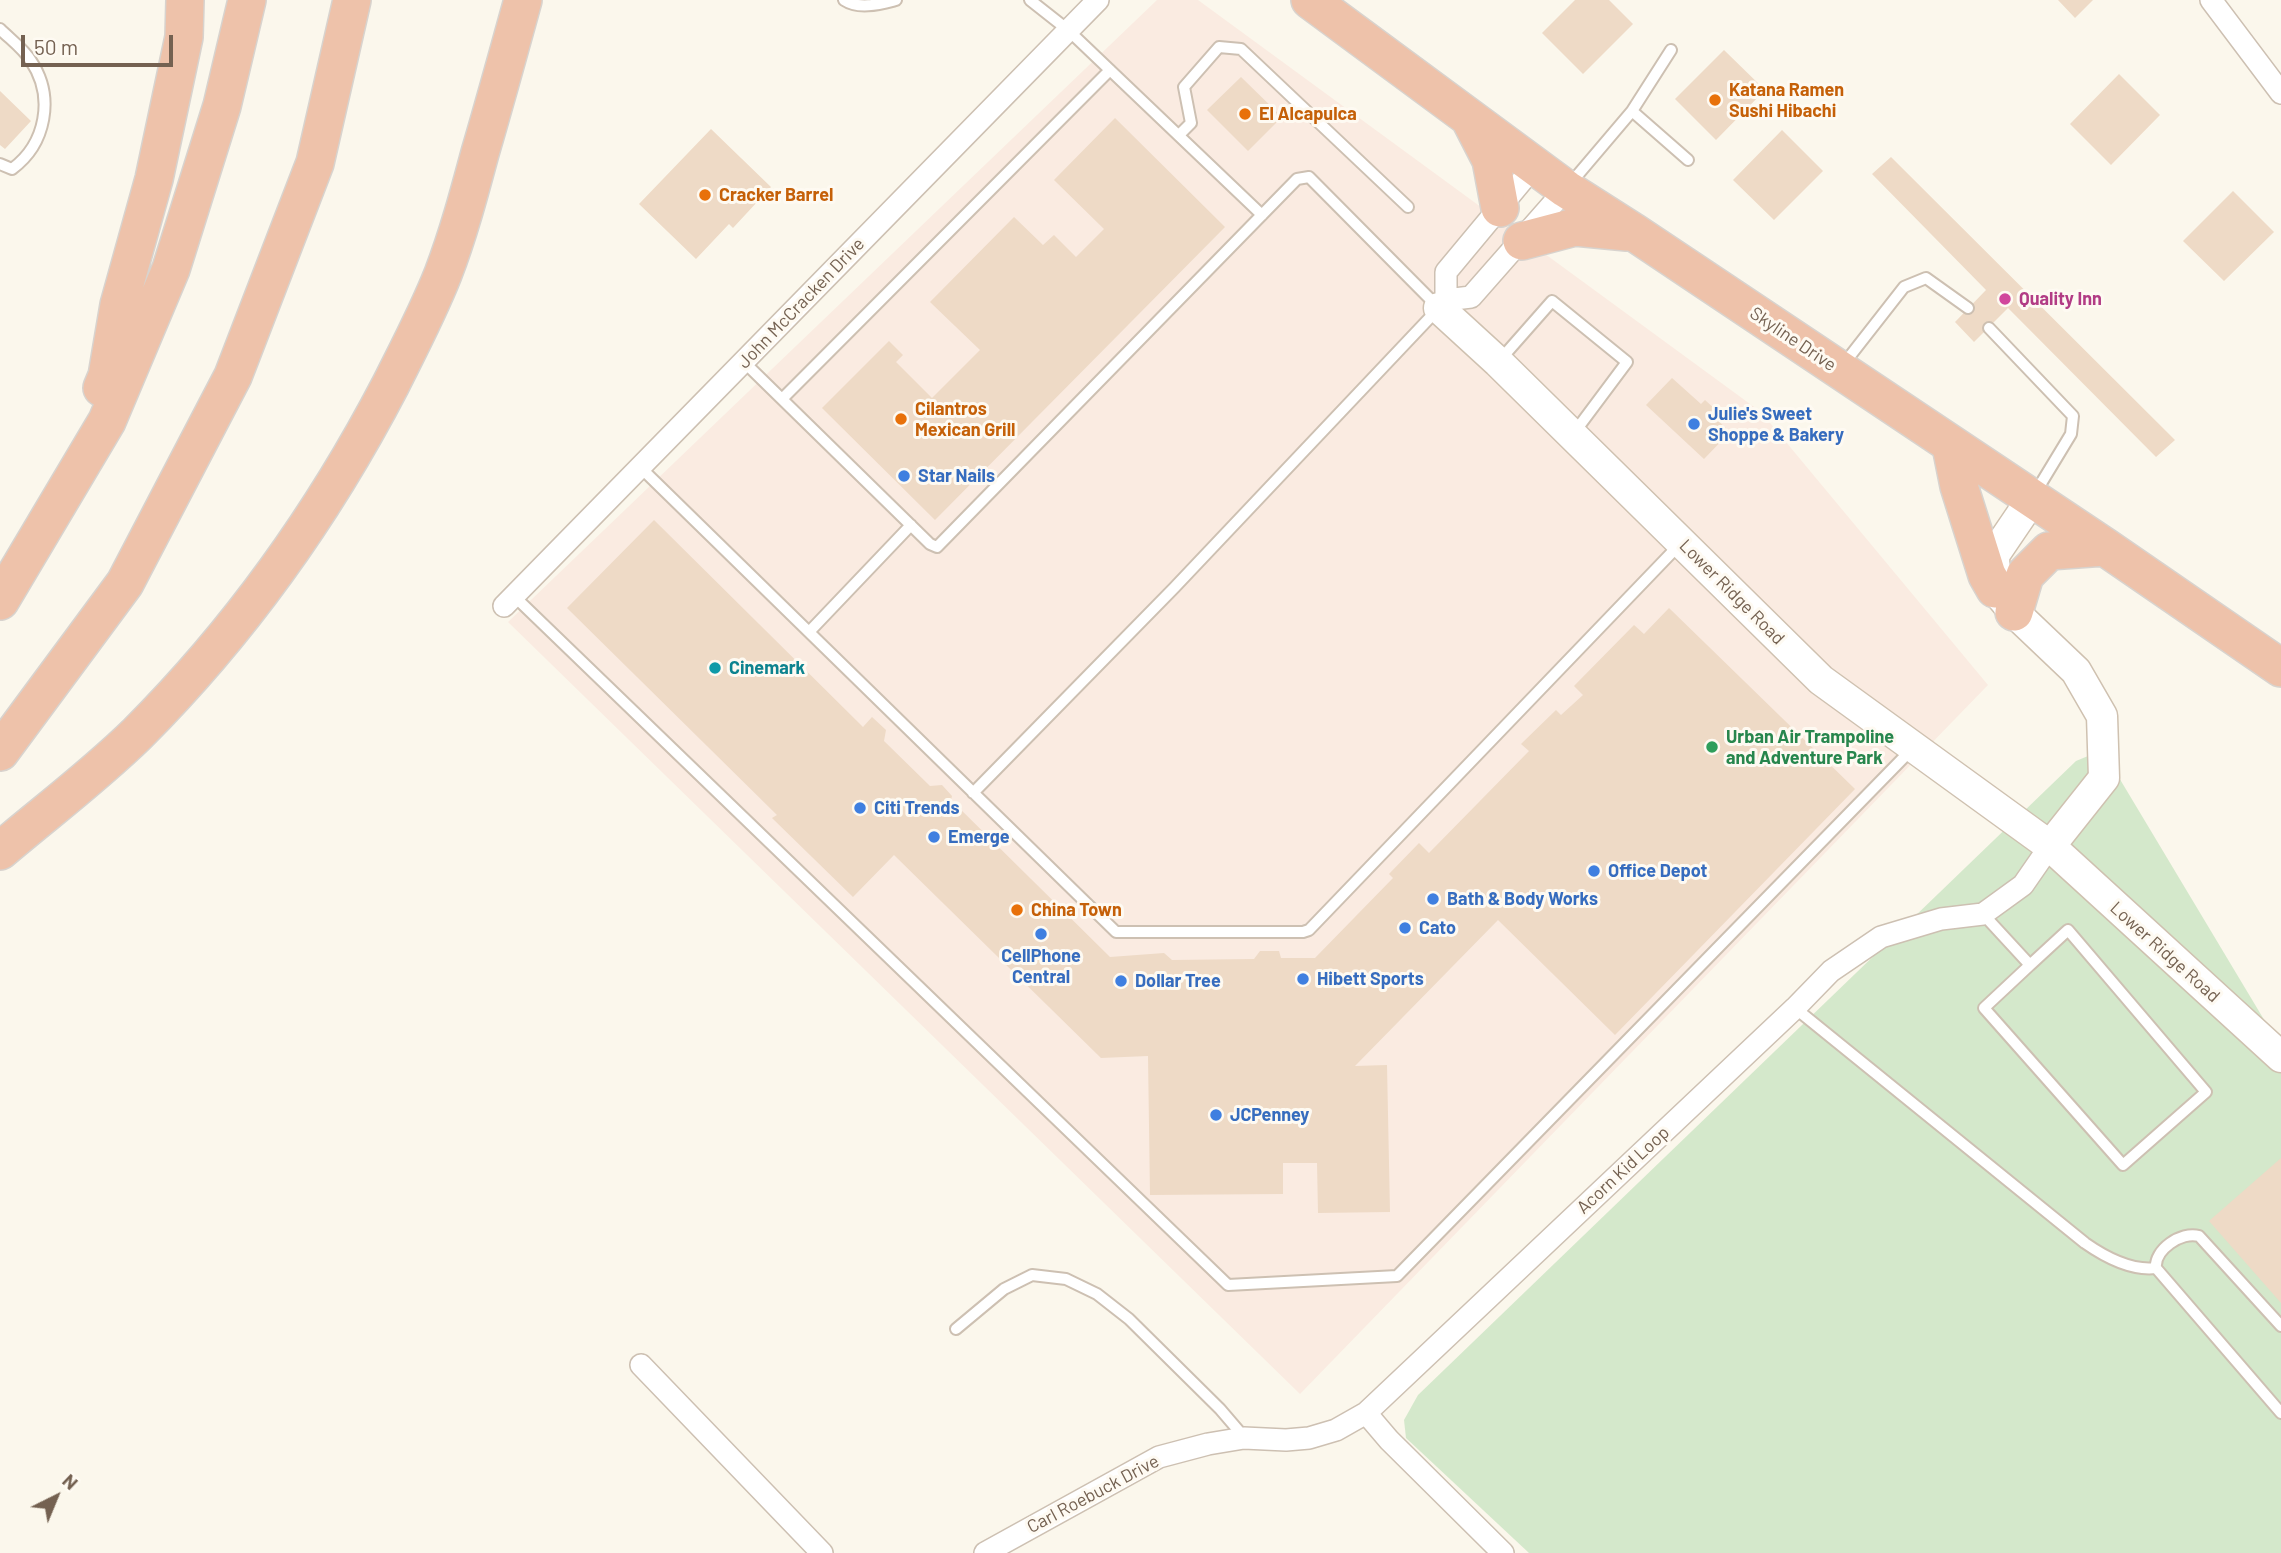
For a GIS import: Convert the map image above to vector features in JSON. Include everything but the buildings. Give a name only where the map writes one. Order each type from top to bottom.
[{"type":"highway","points":[[7,590],[72,462],[107,376],[119,305],[154,179],[184,37],[185,0]]},
{"type":"highway","points":[[7,590],[107,421],[171,269],[222,106],[247,0]]},
{"type":"highway","points":[[0,752],[125,583],[233,376],[315,163],[352,0]]},
{"type":"highway","points":[[0,850],[102,766],[136,735],[191,677],[273,578],[340,476],[402,362],[443,275],[464,211],[523,0]]},
{"type":"highway","name":"Skyline Drive","points":[[1322,3],[1566,189],[2105,547],[2281,668]]},
{"type":"highway","points":[[1469,117],[1491,160],[1500,208]]},
{"type":"highway","points":[[1522,241],[1575,227],[1636,233]]},
{"type":"highway","points":[[1951,446],[1959,486],[1987,575],[2004,601],[2049,551],[2105,547]]},
{"type":"street","name":"John McCracken Drive","points":[[509,601],[1098,0]]},
{"type":"street","points":[[2211,0],[2281,93]]},
{"type":"street","points":[[1535,166],[1446,272],[1443,304],[1471,298],[1566,189]]},
{"type":"street","name":"Lower Ridge Road","points":[[1443,304],[1498,362],[1821,680],[2050,846],[2281,1057]]},
{"type":"street","points":[[1983,914],[2023,884],[2104,778],[2102,716],[2076,671],[2004,601],[1994,555],[2032,499]]},
{"type":"street","name":"Acorn Kid Loop","points":[[1366,1413],[1831,971],[1881,937],[1941,919],[1983,914]]},
{"type":"street","points":[[642,1365],[822,1553]]},
{"type":"street","points":[[1366,1413],[1389,1440],[1503,1553]]},
{"type":"street","name":"Carl Roebuck Drive","points":[[985,1553],[1159,1457],[1244,1438],[1308,1438],[1336,1430],[1366,1413]]},
{"type":"lane","points":[[844,0],[850,4],[877,5],[896,0]]},
{"type":"lane","points":[[1030,0],[1068,30],[1262,215]]},
{"type":"lane","points":[[0,29],[30,58],[42,85],[46,116],[40,134],[20,163],[12,169],[0,164]]},
{"type":"lane","points":[[1179,135],[1191,123],[1184,87],[1219,47],[1241,49],[1408,207]]},
{"type":"lane","points":[[1566,189],[1632,111],[1671,50]]},
{"type":"lane","points":[[782,399],[1110,70]]},
{"type":"lane","points":[[1632,111],[1688,160]]},
{"type":"lane","points":[[744,362],[930,544],[939,547],[1297,179],[1309,177],[1443,304],[1174,588],[973,793]]},
{"type":"lane","points":[[1839,370],[1904,287],[1926,278],[1968,308]]},
{"type":"lane","points":[[1498,362],[1552,301],[1627,362],[1572,435]]},
{"type":"lane","points":[[1989,328],[2073,416],[2071,434],[2032,499]]},
{"type":"lane","points":[[640,467],[1116,932],[1303,933],[1309,930],[1682,542]]},
{"type":"lane","points":[[809,632],[911,525]]},
{"type":"lane","points":[[509,601],[1228,1285],[1397,1276],[1914,747]]},
{"type":"lane","points":[[1983,914],[2029,965]]},
{"type":"lane","points":[[2068,930],[2206,1092],[2123,1165],[1984,1008],[2029,965],[2068,930]]},
{"type":"lane","points":[[1795,1008],[2085,1243],[2127,1265],[2156,1268]]},
{"type":"lane","points":[[2281,1326],[2199,1236],[2185,1234],[2155,1260],[2156,1268],[2281,1413]]},
{"type":"lane","points":[[956,1329],[1004,1289],[1032,1275],[1066,1279],[1097,1294],[1129,1320],[1220,1409],[1244,1438]]},
{"type":"shaded area","points":[[1157,0],[1198,0],[1761,412],[1988,685],[1300,1394],[508,622]]},
{"type":"green space","points":[[2106,756],[2281,1048],[2281,1553],[1529,1553],[1406,1438],[1404,1420],[1418,1395],[2076,761]]},
{"type":"place","name":"Katana Ramen Sushi Hibachi","points":[[1715,100]]},
{"type":"place","name":"El Alcapulca","points":[[1245,114]]},
{"type":"place","name":"Cracker Barrel","points":[[705,195]]},
{"type":"place","name":"Quality Inn","points":[[2005,299]]},
{"type":"place","name":"Cilantros Mexican Grill","points":[[901,419]]},
{"type":"place","name":"Julie's Sweet Shoppe & Bakery","points":[[1694,424]]},
{"type":"place","name":"Star Nails","points":[[904,476]]},
{"type":"place","name":"Cinemark","points":[[715,668]]},
{"type":"place","name":"Urban Air Trampoline and Adventure Park","points":[[1712,747]]},
{"type":"place","name":"Citi Trends","points":[[860,808]]},
{"type":"place","name":"Emerge","points":[[934,837]]},
{"type":"place","name":"Office Depot","points":[[1594,871]]},
{"type":"place","name":"Bath & Body Works","points":[[1433,899]]},
{"type":"place","name":"China Town","points":[[1017,910]]},
{"type":"place","name":"Cato","points":[[1405,928]]},
{"type":"place","name":"CellPhone Central","points":[[1041,934]]},
{"type":"place","name":"Hibett Sports","points":[[1303,979]]},
{"type":"place","name":"Dollar Tree","points":[[1121,981]]},
{"type":"place","name":"JCPenney","points":[[1216,1115]]}]
